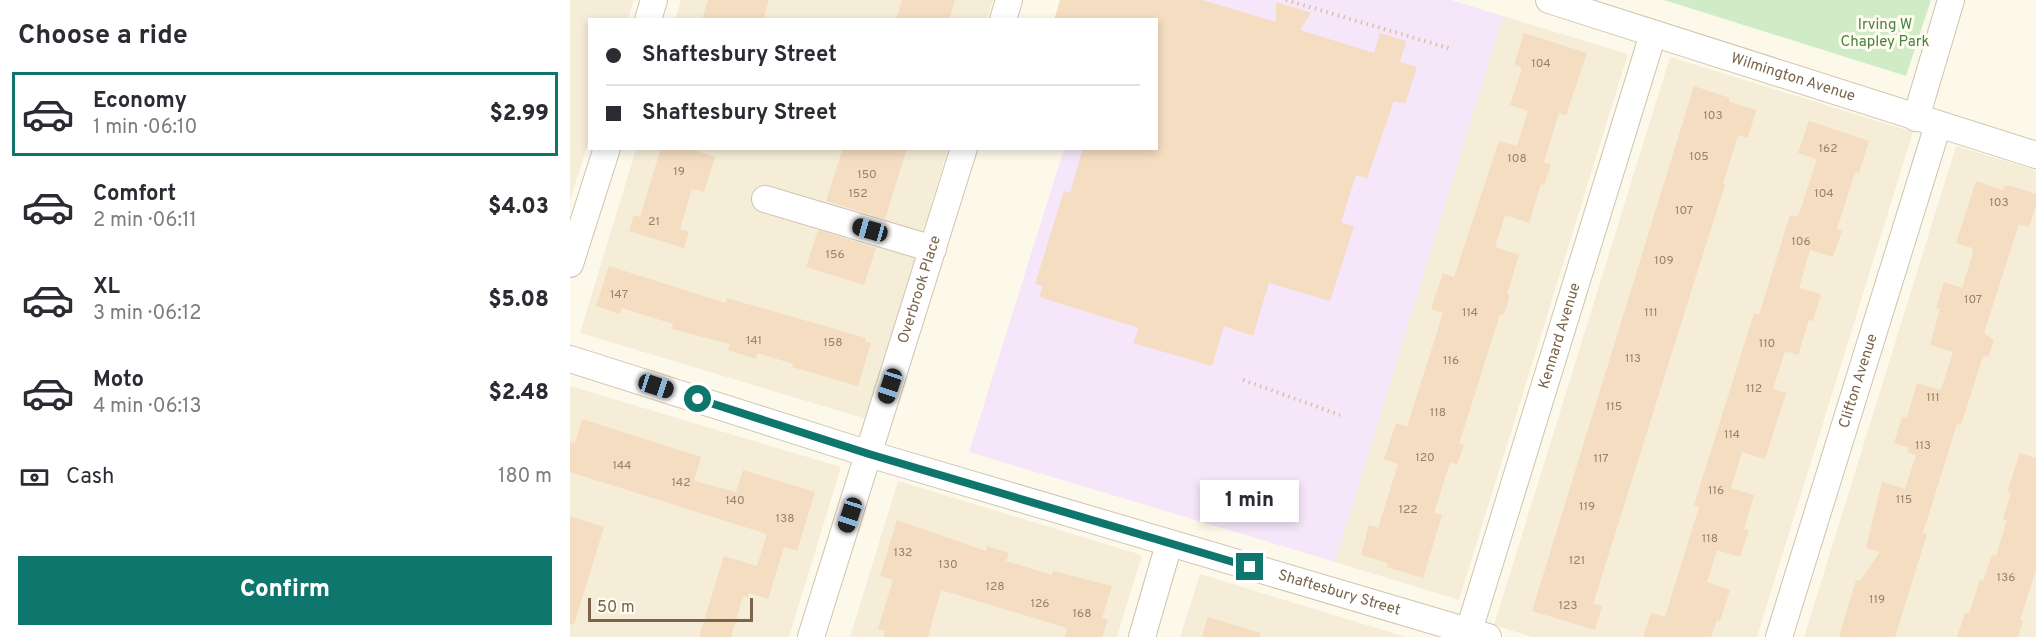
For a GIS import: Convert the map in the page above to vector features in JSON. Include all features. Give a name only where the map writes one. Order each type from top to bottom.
[{"type":"street","points":[[649,18],[654,0]]},
{"type":"street","points":[[1004,18],[1009,0]]},
{"type":"street","name":"Wilmington Avenue","points":[[1550,0],[2036,155]]},
{"type":"street","name":"Clifton Avenue","points":[[1779,637],[1927,121],[1952,0]]},
{"type":"street","name":"Kennard Avenue","points":[[1475,635],[1653,34]]},
{"type":"street","points":[[570,264],[606,150]]},
{"type":"street","name":"Overbrook Place","points":[[811,637],[963,150]]},
{"type":"street","points":[[765,199],[933,249]]},
{"type":"street","name":"Shaftesbury Street","points":[[570,358],[869,454],[1475,635]]},
{"type":"street","points":[[1142,637],[1169,544]]},
{"type":"path","points":[[1286,0],[1452,49]]},
{"type":"path","points":[[1243,380],[1340,415]]},
{"type":"shaded area","points":[[570,0],[634,0],[628,18],[588,18],[588,143],[570,201]]},
{"type":"shaded area","points":[[681,0],[993,0],[987,18],[676,18]]},
{"type":"shaded area","points":[[1111,0],[1451,0],[1503,16],[1335,562],[969,452],[1064,150],[1158,150],[1158,18],[1152,18]]},
{"type":"shaded area","points":[[1503,16],[1628,54],[1459,600],[1335,562]]},
{"type":"shaded area","points":[[1670,57],[1913,132],[1757,637],[1532,637],[1494,625]]},
{"type":"shaded area","points":[[1956,146],[2036,170],[2036,637],[1804,637]]},
{"type":"shaded area","points":[[636,150],[948,150],[866,419],[580,333]]},
{"type":"shaded area","points":[[570,386],[841,467],[789,637],[570,637]]},
{"type":"shaded area","points":[[898,481],[1142,555],[1117,637],[850,637]]},
{"type":"shaded area","points":[[1200,574],[1406,637],[1180,637]]},
{"type":"green space","name":"Irving W Chapley Park","points":[[1664,0],[1931,0],[1906,76]]},
{"type":"building","points":[[708,0],[769,0],[764,18],[703,18]]},
{"type":"building","points":[[902,0],[955,0],[950,18],[897,18]]},
{"type":"building","points":[[1060,0],[1202,0],[1276,22],[1276,2],[1311,13],[1300,30],[1374,53],[1380,33],[1406,41],[1400,62],[1417,67],[1405,104],[1394,101],[1367,178],[1356,175],[1341,222],[1354,227],[1330,301],[1269,283],[1253,336],[1224,326],[1212,366],[1133,343],[1139,328],[1039,297],[1043,286],[1035,284],[1064,191],[1070,193],[1082,150],[1158,150],[1158,18],[1055,18]]},
{"type":"building","points":[[1524,33],[1587,53],[1566,115],[1559,113],[1544,162],[1551,165],[1544,185],[1541,184],[1529,223],[1505,215],[1495,247],[1519,255],[1507,294],[1510,295],[1504,315],[1500,314],[1459,444],[1464,445],[1457,465],[1450,462],[1434,513],[1442,515],[1423,578],[1387,567],[1388,563],[1361,555],[1369,525],[1378,528],[1398,464],[1384,459],[1396,423],[1407,427],[1443,313],[1431,309],[1443,273],[1454,277],[1499,141],[1517,146],[1528,111],[1510,105],[1522,68],[1514,65]]},
{"type":"building","points":[[1694,86],[1730,98],[1729,102],[1756,110],[1748,138],[1738,135],[1723,184],[1725,185],[1593,604],[1602,606],[1595,630],[1532,611]]},
{"type":"building","points":[[1809,121],[1869,141],[1859,173],[1855,172],[1837,229],[1842,231],[1833,257],[1810,250],[1799,288],[1821,294],[1813,321],[1809,320],[1798,355],[1785,351],[1773,389],[1786,393],[1765,459],[1742,452],[1731,488],[1754,495],[1744,529],[1749,530],[1740,557],[1717,550],[1707,582],[1730,590],[1720,621],[1717,620],[1711,637],[1643,637],[1651,613],[1665,617],[1699,507],[1694,505],[1754,313],[1759,315],[1790,215],[1798,217],[1817,159],[1798,153]]},
{"type":"building","points":[[660,150],[694,150],[715,157],[704,192],[692,189],[680,229],[689,232],[684,248],[629,231],[634,215],[640,217]]},
{"type":"building","points":[[842,150],[906,150],[885,219],[826,201]]},
{"type":"building","points":[[1976,181],[2003,190],[2004,186],[2011,186],[2036,194],[2036,205],[2029,227],[2019,224],[1984,333],[1994,340],[1988,357],[1983,356],[1961,425],[1957,424],[1923,533],[1927,534],[1895,637],[1839,637],[1856,580],[1860,581],[1880,552],[1866,548],[1882,482],[1905,489],[1916,455],[1907,452],[1909,448],[1894,443],[1902,417],[1907,418],[1917,383],[1941,390],[1953,352],[1930,345],[1940,309],[1936,308],[1944,282],[1962,288],[1973,253],[1972,248],[1956,243]]},
{"type":"building","points":[[818,230],[876,248],[864,285],[806,267]]},
{"type":"building","points":[[609,266],[725,303],[727,298],[866,338],[865,341],[871,343],[858,386],[792,367],[793,364],[758,353],[756,359],[728,350],[730,344],[672,329],[673,324],[622,308],[620,314],[596,306]]},
{"type":"building","points":[[582,419],[701,457],[694,481],[736,492],[743,470],[815,492],[797,551],[784,547],[768,599],[749,593],[748,598],[743,596],[731,637],[699,637],[724,556],[757,566],[767,534],[570,472],[570,442],[575,443]]},
{"type":"building","points":[[2020,453],[2036,458],[2036,570],[2020,620],[2023,621],[2018,637],[1957,637],[1965,613],[1969,614],[1980,580],[1983,581],[1992,555],[1996,556],[2007,520],[2003,519],[2011,493],[2007,492]]},
{"type":"building","points":[[570,516],[604,527],[574,625],[570,624]]},
{"type":"building","points":[[897,520],[986,551],[987,546],[1009,553],[1006,561],[1052,575],[1053,571],[1112,586],[1102,618],[1108,620],[1102,637],[1065,637],[1067,628],[941,590],[928,637],[883,637],[885,631],[878,629],[893,580],[880,576]]},
{"type":"building","points":[[1208,617],[1260,633],[1260,637],[1202,637]]},
{"type":"route","points":[[698,399],[869,454],[1250,567]]}]
